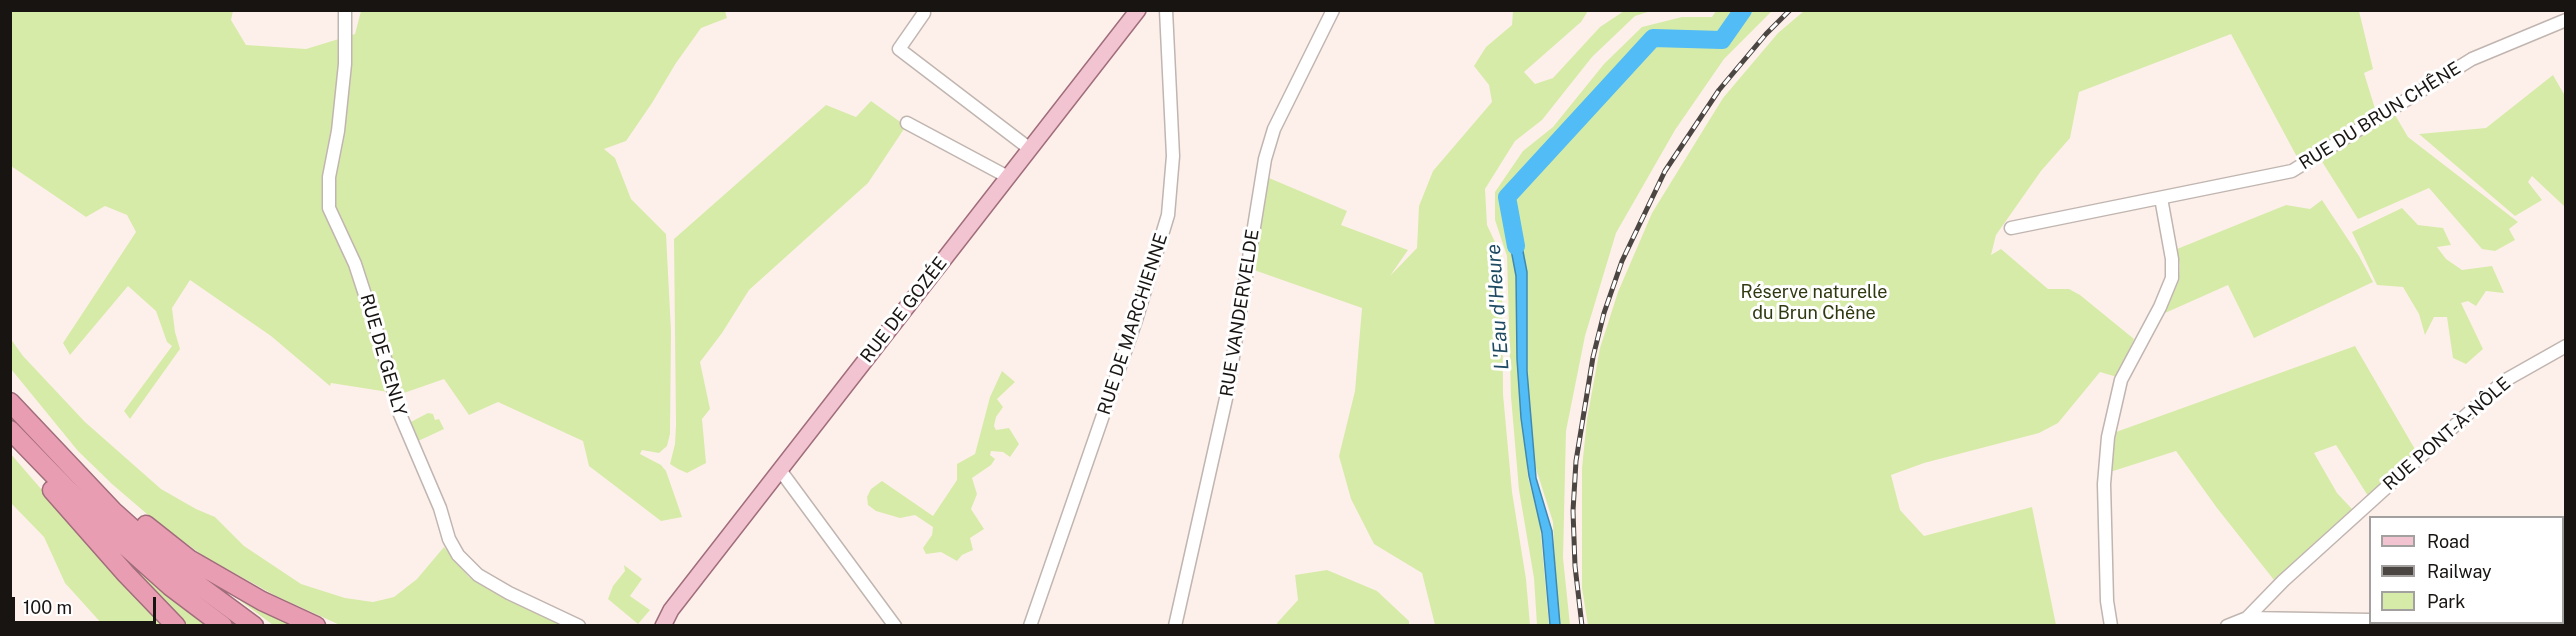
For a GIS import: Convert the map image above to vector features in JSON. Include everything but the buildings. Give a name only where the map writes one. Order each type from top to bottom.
[{"type":"highway","points":[[10,402],[113,511],[181,572],[254,626]]},
{"type":"highway","points":[[10,430],[104,527],[171,586],[223,626]]},
{"type":"highway","points":[[10,437],[16,451],[126,574],[176,626]]},
{"type":"highway","points":[[70,468],[114,498],[189,559],[262,601],[316,626]]},
{"type":"main road","name":"RUE DE GOZÉE","points":[[663,626],[671,610],[1138,10]]},
{"type":"main road","name":"RUE DE GOZÉE","points":[[652,626],[671,610]]},
{"type":"street","name":"RUE DE GENLY","points":[[345,10],[345,64],[338,131],[329,177],[329,208],[356,264],[382,347],[399,412],[440,508],[449,539],[458,555],[478,575],[509,593],[579,626]]},
{"type":"street","name":"RUE DE MARCHIENNE","points":[[1030,626],[1136,320],[1168,215],[1173,156],[1166,10]]},
{"type":"street","name":"RUE VANDERVELDE","points":[[1175,626],[1227,394],[1265,159],[1274,129],[1334,10]]},
{"type":"street","points":[[924,13],[899,48],[1030,149]]},
{"type":"street","name":"RUE DU BRUN CHÊNE","points":[[2011,228],[2292,171],[2472,59],[2565,20]]},
{"type":"street","points":[[907,123],[1008,177]]},
{"type":"street","points":[[2111,626],[2107,601],[2104,484],[2108,437],[2121,380],[2172,278],[2172,259],[2161,198]]},
{"type":"street","name":"RUE PONT-À-NÔLE","points":[[2227,626],[2247,618],[2283,581],[2504,381],[2565,346]]},
{"type":"street","points":[[780,470],[896,626]]},
{"type":"street","points":[[2247,618],[2369,620]]},
{"type":"green space","points":[[10,11],[233,11],[231,20],[246,45],[306,49],[355,34],[361,11],[725,11],[727,18],[701,28],[626,141],[604,149],[615,158],[631,199],[666,234],[671,331],[670,434],[667,446],[659,453],[642,450],[640,454],[661,465],[666,471],[682,517],[661,521],[589,466],[583,441],[498,402],[469,415],[444,379],[401,394],[331,383],[330,386],[271,336],[190,280],[172,308],[180,349],[130,419],[124,411],[172,346],[167,342],[156,311],[128,286],[70,355],[63,343],[136,232],[127,215],[105,206],[86,217],[11,166]]},
{"type":"green space","points":[[1513,11],[1588,11],[1581,22],[1524,72],[1535,84],[1553,78],[1600,27],[1624,11],[1651,11],[1635,16],[1592,57],[1542,120],[1515,141],[1485,189],[1487,225],[1502,257],[1503,394],[1512,492],[1526,579],[1530,625],[1435,625],[1422,573],[1374,544],[1351,499],[1339,456],[1355,391],[1362,308],[1254,270],[1269,178],[1347,211],[1341,225],[1408,250],[1390,276],[1417,248],[1419,206],[1433,171],[1492,102],[1489,85],[1474,66],[1486,47],[1512,25]]},
{"type":"green space","points":[[1716,11],[1772,11],[1724,59],[1675,130],[1616,233],[1585,336],[1566,431],[1563,558],[1570,625],[1558,625],[1553,522],[1525,434],[1528,477],[1540,525],[1549,625],[1537,625],[1534,578],[1519,490],[1511,397],[1507,256],[1495,220],[1495,192],[1523,151],[1553,127],[1604,64],[1642,27],[1682,17],[1712,17]]},
{"type":"green space","name":"Réserve naturelle du Brun Chêne","points":[[1804,11],[2359,11],[2373,69],[2364,73],[2376,112],[2297,157],[2231,34],[2079,92],[2070,138],[2041,171],[1996,235],[1991,255],[2001,249],[2048,289],[2069,289],[2080,295],[2134,339],[2117,377],[2100,372],[2058,423],[2039,433],[1924,463],[1891,475],[1900,510],[1924,536],[2032,507],[2056,625],[1588,626],[1582,588],[1582,468],[1587,419],[1600,348],[1618,292],[1652,213],[1723,98],[1778,33]]},
{"type":"green space","points":[[2553,75],[2565,96],[2565,207],[2532,176],[2528,182],[2542,200],[2515,216],[2419,134],[2486,128]]},
{"type":"green space","points":[[871,101],[906,126],[868,183],[749,290],[722,333],[700,362],[710,409],[702,419],[706,463],[687,473],[678,469],[670,464],[675,444],[676,425],[674,239],[826,105],[856,117]]},
{"type":"green space","points":[[2395,115],[2408,137],[2518,222],[2509,229],[2515,240],[2495,251],[2482,249],[2429,188],[2358,219],[2321,160]]},
{"type":"green space","points":[[2322,200],[2359,256],[2373,282],[2254,338],[2228,285],[2165,313],[2179,280],[2180,265],[2177,249],[2286,205],[2310,209]]},
{"type":"green space","points":[[2402,208],[2418,225],[2443,228],[2451,245],[2437,247],[2446,259],[2462,270],[2492,266],[2504,293],[2486,291],[2476,306],[2468,301],[2461,303],[2483,349],[2466,364],[2453,358],[2447,317],[2434,317],[2425,335],[2419,314],[2403,287],[2377,285],[2352,232]]},
{"type":"green space","points":[[10,338],[23,356],[85,422],[161,489],[215,517],[244,546],[301,584],[345,598],[373,602],[394,597],[417,579],[444,547],[468,576],[478,583],[568,625],[340,625],[276,596],[205,557],[154,520],[112,484],[78,451],[11,369]]},
{"type":"green space","points":[[2355,346],[2416,451],[2368,496],[2336,445],[2314,453],[2337,493],[2352,509],[2274,580],[2217,508],[2176,451],[2110,472],[2116,432]]},
{"type":"green space","points":[[1002,371],[1015,382],[997,399],[1003,407],[996,417],[994,426],[996,430],[1009,428],[1019,444],[1010,457],[1003,452],[991,451],[990,455],[995,459],[991,465],[972,478],[977,494],[971,509],[984,529],[970,538],[973,550],[962,555],[957,561],[941,552],[926,554],[923,548],[932,535],[933,527],[915,515],[900,518],[876,511],[868,505],[867,497],[871,489],[882,481],[933,516],[957,480],[957,464],[975,454],[990,397]]},
{"type":"green space","points":[[428,413],[433,414],[435,420],[439,419],[444,429],[416,442],[407,424]]},
{"type":"green space","points":[[10,453],[162,625],[103,625],[65,583],[44,537],[11,503]]},
{"type":"green space","points":[[98,534],[208,625],[186,625]]},
{"type":"green space","points":[[624,565],[642,579],[630,596],[650,610],[638,624],[608,599],[613,586],[625,571]]},
{"type":"green space","points":[[199,570],[304,625],[273,625]]},
{"type":"green space","points":[[1327,570],[1377,591],[1409,621],[1409,625],[1278,625],[1277,623],[1298,600],[1295,575]]},
{"type":"water","points":[[1517,220],[1527,272],[1527,371],[1536,478],[1552,531],[1560,625],[1550,625],[1542,533],[1529,476],[1521,418],[1517,359],[1516,276],[1506,223]]},
{"type":"waterway","name":"L'Eau d'Heure","points":[[1516,246],[1507,197],[1653,38],[1722,40],[1743,10]]},
{"type":"railway","points":[[1582,626],[1575,566],[1573,511],[1576,461],[1593,357],[1604,313],[1622,261],[1665,171],[1719,90],[1766,34],[1790,10]]}]
